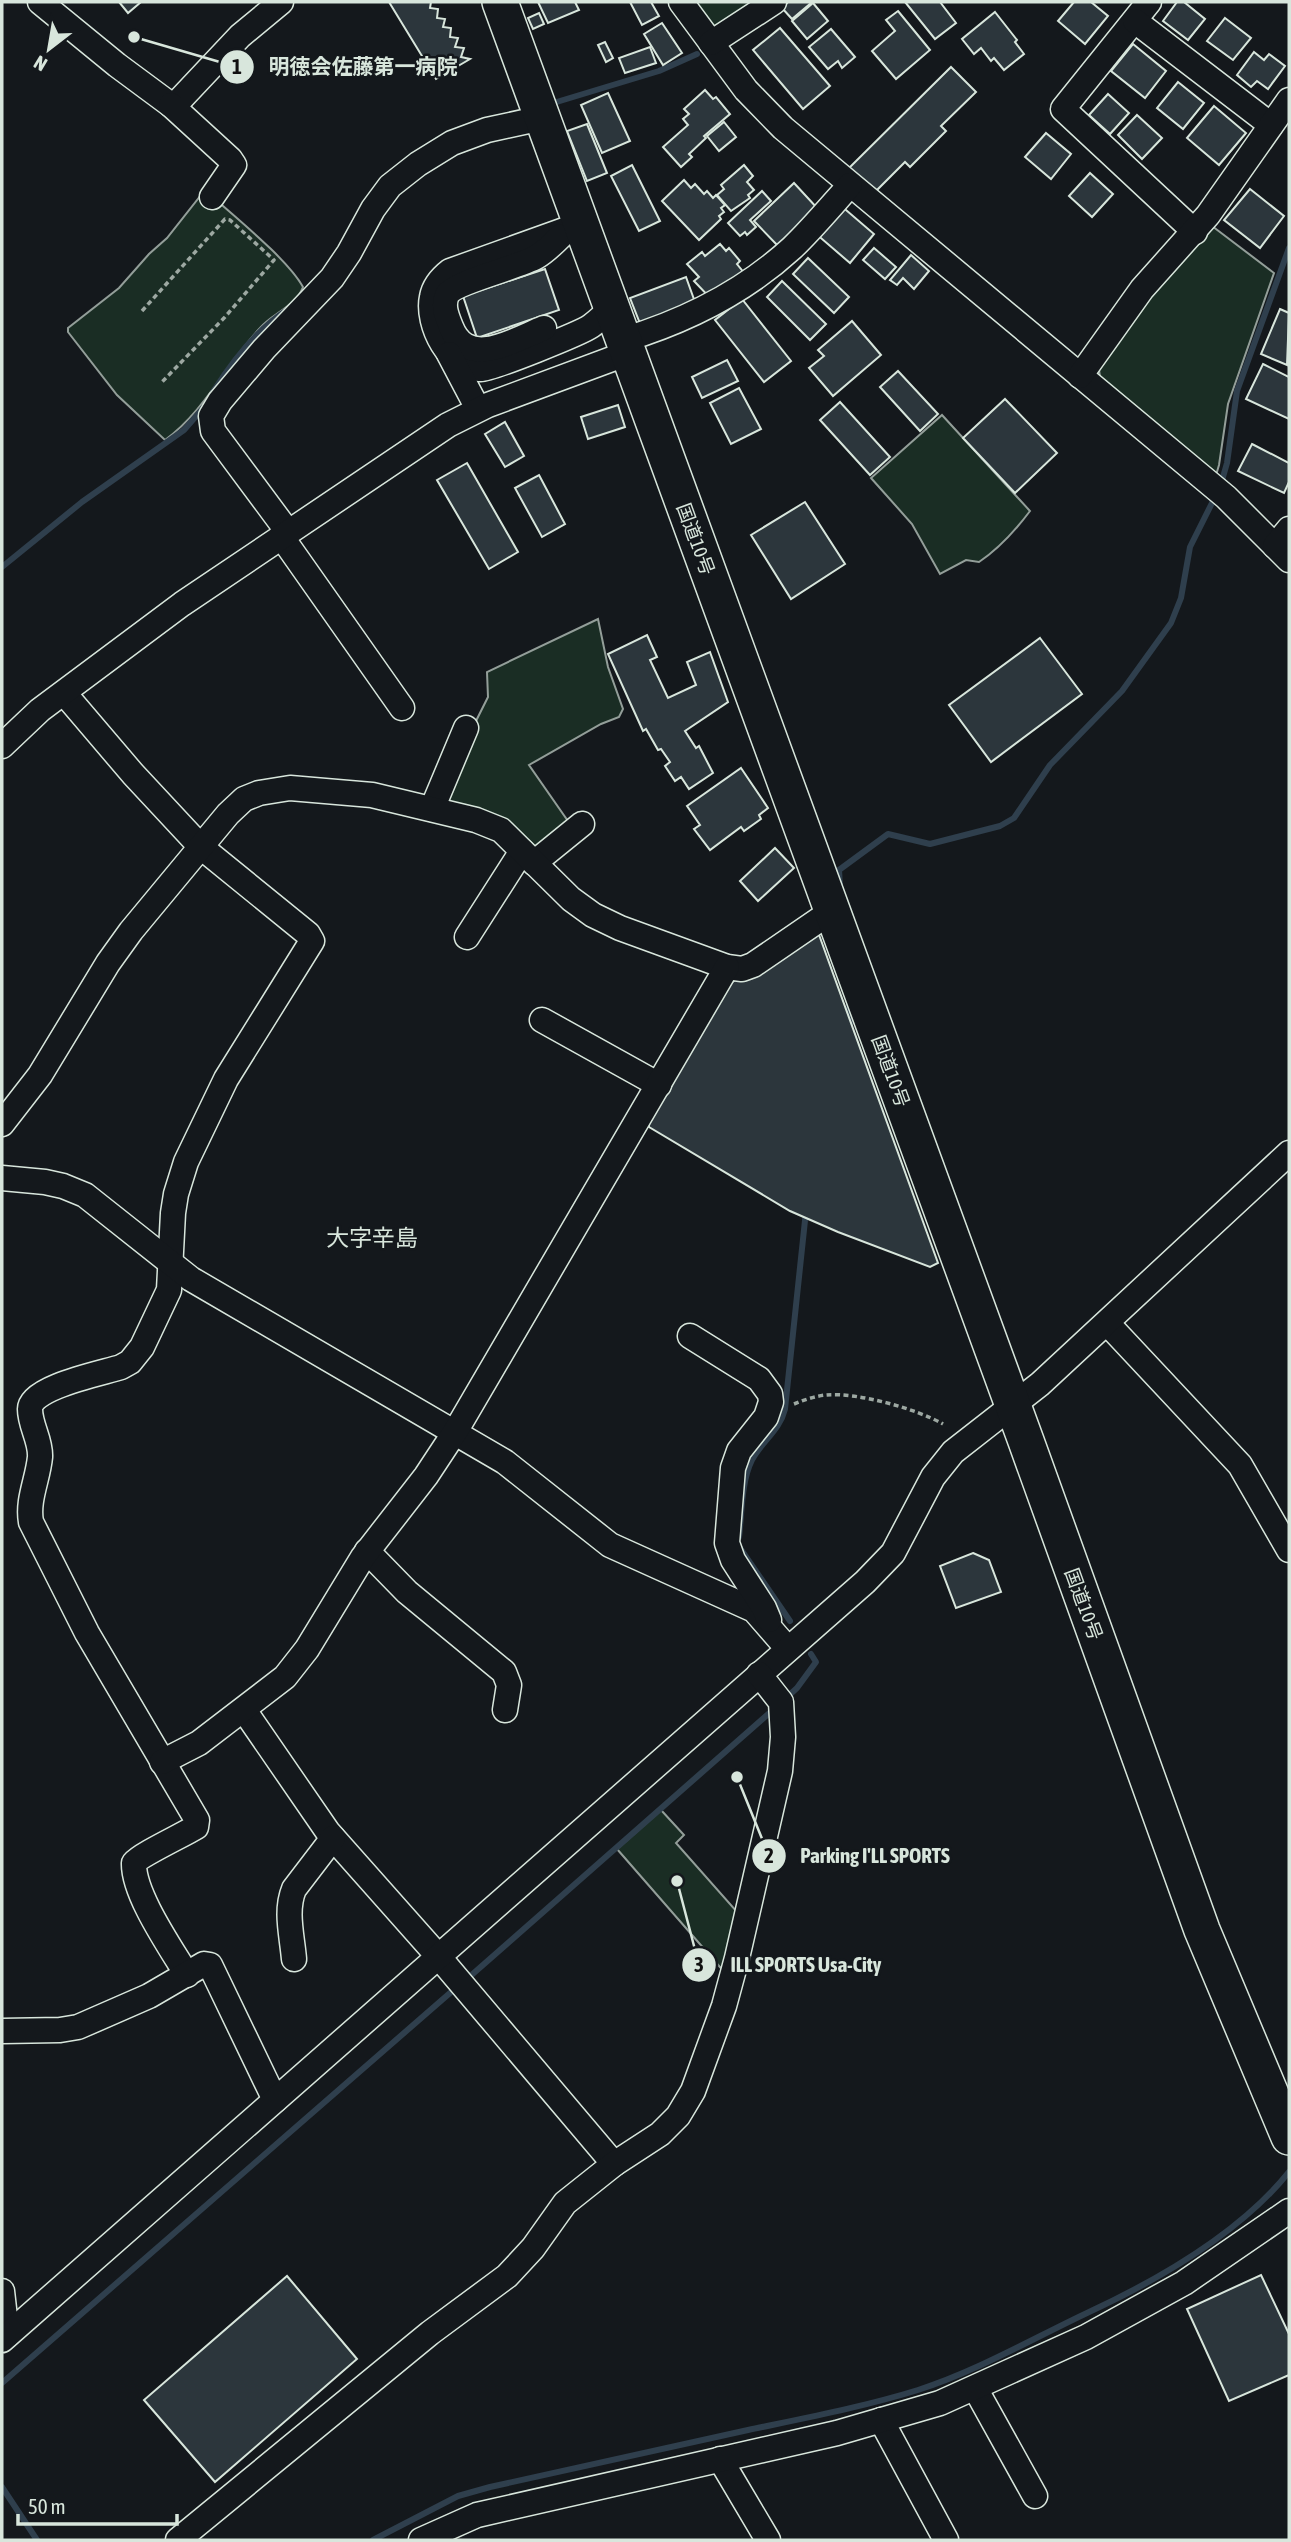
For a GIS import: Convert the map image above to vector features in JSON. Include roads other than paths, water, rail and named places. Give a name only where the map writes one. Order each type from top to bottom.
[{"type":"highway","name":"国道10号","points":[[500,2],[542,118],[575,226],[621,334],[1202,1930],[1289,2136]]},
{"type":"street","points":[[40,2],[171,105],[230,159],[234,166],[212,197]]},
{"type":"street","points":[[171,105],[175,105],[240,36],[281,2]]},
{"type":"street","points":[[681,2],[741,83],[768,113],[850,185],[1285,545]]},
{"type":"street","points":[[711,43],[774,2]]},
{"type":"street","points":[[1195,232],[1063,108],[1142,11],[1271,125]]},
{"type":"street","points":[[1080,376],[1127,309],[1195,232],[1289,100]]},
{"type":"street","points":[[402,708],[214,430],[211,421],[214,410],[264,349],[332,278],[379,201],[399,179],[452,143],[486,130],[542,118]]},
{"type":"street","points":[[2,746],[40,710],[182,604],[432,436],[621,334],[686,318],[747,284],[792,247],[850,185]]},
{"type":"street","points":[[575,226],[535,258],[452,289],[447,295],[445,307],[454,336],[466,347],[483,350],[581,314],[621,334]]},
{"type":"street","points":[[478,409],[445,347],[431,309],[432,294],[442,277],[458,266],[575,226]]},
{"type":"street","points":[[445,347],[460,363],[481,369],[590,327],[621,334]]},
{"type":"street","points":[[64,693],[133,774],[201,847],[308,934],[312,941],[226,1079],[186,1162],[176,1194],[169,1290],[142,1347],[130,1362],[121,1367],[50,1389],[31,1403],[31,1417],[40,1449],[30,1508],[31,1522],[68,1597],[197,1821],[197,1825],[162,1847],[141,1856],[134,1863],[153,1917],[187,1975]]},
{"type":"street","points":[[432,809],[466,727]]},
{"type":"street","points":[[2,1124],[47,1064],[119,948],[237,804],[268,790],[290,788],[358,793],[488,824],[501,830],[571,899],[593,915],[620,928],[727,968],[742,969],[753,965],[832,909]]},
{"type":"street","points":[[467,937],[528,857],[582,824]]},
{"type":"street","points":[[162,1762],[198,1743],[244,1710],[279,1683],[300,1659],[367,1551],[420,1485],[455,1432],[727,968]]},
{"type":"street","points":[[542,1020],[659,1084]]},
{"type":"street","points":[[4,2338],[873,1575],[893,1553],[933,1477],[953,1452],[1013,1407],[1289,1153]]},
{"type":"street","points":[[2,1178],[45,1182],[85,1195],[171,1264],[214,1293],[521,1473],[610,1545],[754,1610],[788,1649]]},
{"type":"street","points":[[1107,1323],[1240,1465],[1289,1550]]},
{"type":"street","points":[[690,1336],[764,1383],[771,1402],[766,1417],[743,1445],[735,1460],[727,1543],[733,1560],[767,1614],[768,1624]]},
{"type":"street","points":[[367,1551],[407,1592],[504,1672],[509,1685],[505,1710]]},
{"type":"street","points":[[178,2540],[430,2333],[507,2276],[533,2248],[565,2203],[614,2164],[660,2134],[678,2116],[693,2091],[724,2006],[780,1771],[783,1737],[781,1702],[759,1674]]},
{"type":"street","points":[[244,1710],[333,1838],[438,1956],[614,2164]]},
{"type":"street","points":[[294,1959],[288,1907],[290,1898],[333,1838]]},
{"type":"street","points":[[2,2031],[78,2028],[149,1996],[204,1964],[210,1965],[275,2100]]},
{"type":"street","points":[[421,2540],[477,2515],[837,2433],[940,2403],[1086,2337],[1184,2283],[1289,2211]]},
{"type":"street","points":[[2,2291],[4,2338]]},
{"type":"street","points":[[975,2388],[1035,2496]]},
{"type":"street","points":[[881,2420],[946,2540]]},
{"type":"street","points":[[720,2459],[768,2540]]},
{"type":"waterway","points":[[550,104],[659,71],[697,54]]},
{"type":"waterway","points":[[1221,484],[1227,463],[1237,391],[1289,248]]},
{"type":"waterway","points":[[213,392],[246,347],[265,327],[287,310]]},
{"type":"waterway","points":[[2,567],[82,502],[184,430],[204,407]]},
{"type":"waterway","points":[[840,886],[839,870],[888,834],[930,844],[1000,826],[1014,818],[1050,765],[1122,691],[1171,623],[1181,598],[1190,547],[1215,497]]},
{"type":"waterway","points":[[849,1001],[850,1025]]},
{"type":"waterway","points":[[739,1537],[748,1469],[756,1453],[779,1423],[785,1409],[806,1211]]},
{"type":"waterway","points":[[740,1548],[790,1621]]},
{"type":"waterway","points":[[785,1699],[797,1688],[816,1662],[811,1654]]},
{"type":"waterway","points":[[467,1979],[774,1709]]},
{"type":"waterway","points":[[2,2383],[458,1986]]},
{"type":"waterway","points":[[373,2540],[458,2496],[855,2407],[918,2390],[962,2374],[1142,2286],[1169,2270],[1247,2215],[1289,2172]]},
{"type":"waterway","points":[[2,2487],[37,2540]]},
{"type":"place","name":"明徳会佐藤第一病院","points":[[134,37]]},
{"type":"place","name":"Parking I'LL SPORTS","points":[[737,1777]]},
{"type":"place","name":"ILL SPORTS Usa-City","points":[[677,1881]]},
{"type":"district","name":"大字辛島","points":[[372,1238]]}]
